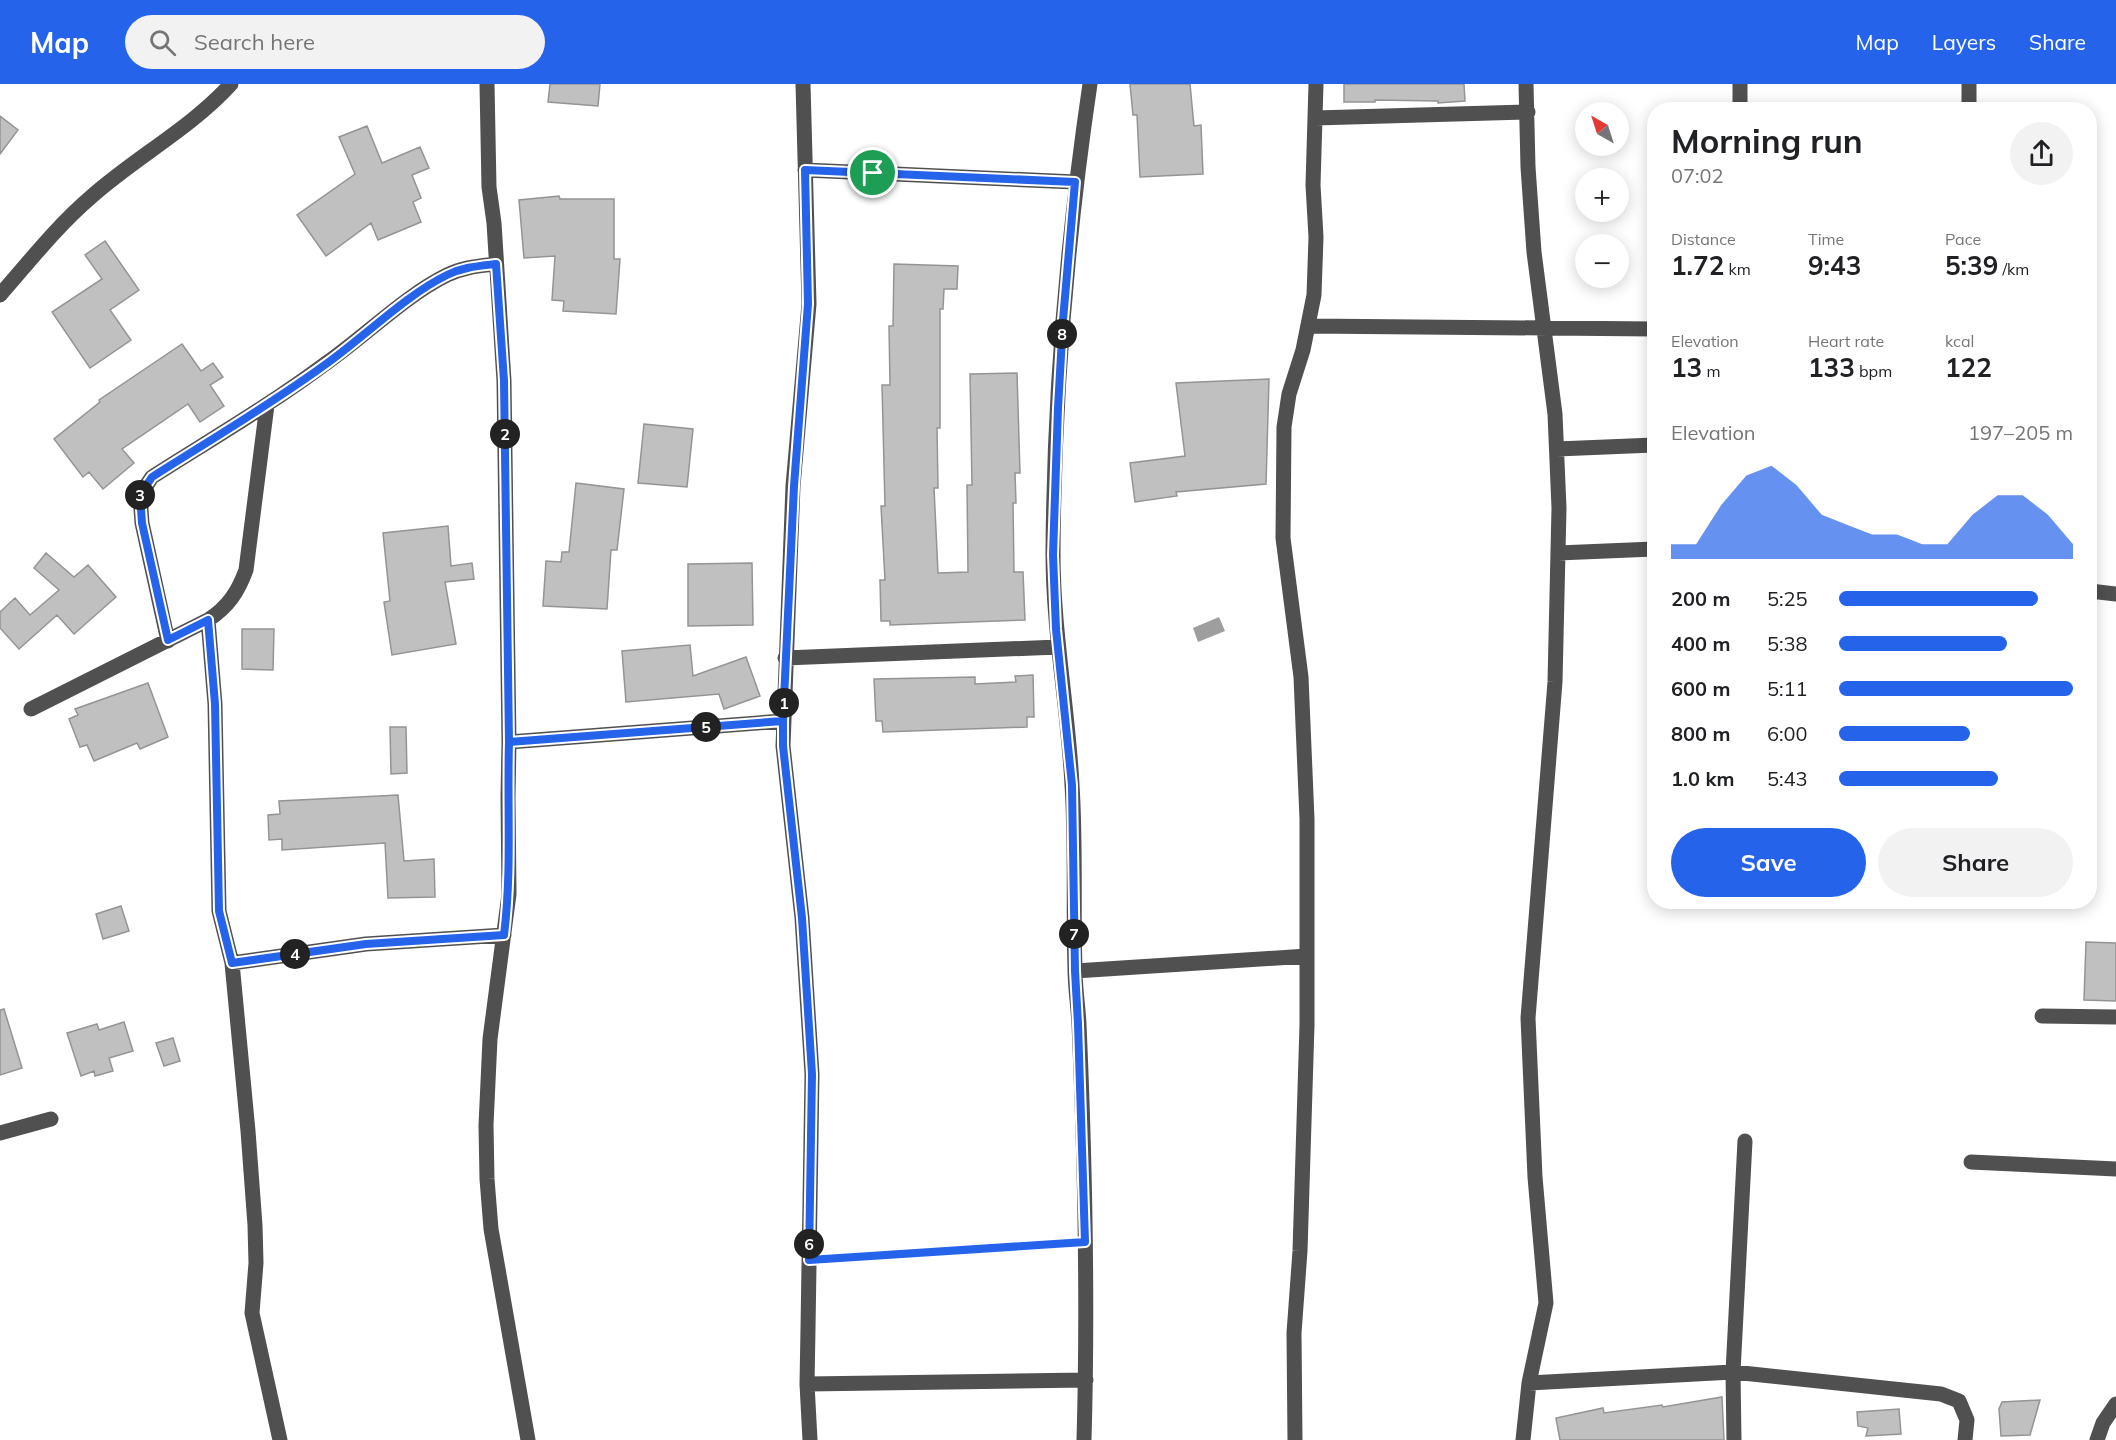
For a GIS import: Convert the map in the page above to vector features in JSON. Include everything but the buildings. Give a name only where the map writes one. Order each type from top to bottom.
[{"type":"street","points":[[0,295],[64,222],[91,196],[191,121],[218,99],[231,84]]},
{"type":"street","points":[[487,84],[489,187],[504,381],[509,742],[509,894],[490,1040],[486,1125],[487,1179],[491,1229],[528,1440]]},
{"type":"street","points":[[803,84],[808,304],[794,486],[783,746],[802,918],[812,1074],[807,1384],[810,1440]]},
{"type":"street","points":[[1084,1440],[1085,1242],[1075,971],[1072,785],[1058,647],[1053,555],[1063,320],[1075,182],[1090,84]]},
{"type":"street","points":[[1294,1440],[1294,1333],[1300,1239],[1307,1024],[1307,819],[1303,709],[1283,538],[1284,427],[1289,394],[1309,326],[1314,295],[1316,237],[1313,185],[1316,84]]},
{"type":"street","points":[[1523,1440],[1529,1383],[1546,1303],[1535,1178],[1528,1018],[1555,682],[1559,508],[1555,414],[1542,329],[1530,188],[1527,84]]},
{"type":"street","points":[[1740,84],[1740,102]]},
{"type":"street","points":[[1969,84],[1969,102]]},
{"type":"street","points":[[1315,118],[1528,112]]},
{"type":"street","points":[[805,170],[1075,182]]},
{"type":"street","points":[[168,640],[142,523],[140,495],[152,477],[267,405],[326,364],[426,287],[448,274],[467,267],[496,264]]},
{"type":"street","points":[[1309,326],[1647,329]]},
{"type":"street","points":[[31,709],[208,620],[225,608],[234,597],[246,570],[267,405]]},
{"type":"street","points":[[1557,449],[1647,445]]},
{"type":"street","points":[[1558,553],[1647,549]]},
{"type":"street","points":[[2097,592],[2116,594]]},
{"type":"street","points":[[208,620],[215,704],[219,911],[232,963],[249,1131],[255,1225],[256,1263],[252,1313],[280,1440]]},
{"type":"street","points":[[785,658],[1058,647]]},
{"type":"street","points":[[509,742],[783,721]]},
{"type":"street","points":[[232,963],[366,944],[504,935]]},
{"type":"street","points":[[1075,971],[1307,956]]},
{"type":"street","points":[[2042,1016],[2116,1017]]},
{"type":"street","points":[[0,1133],[51,1119]]},
{"type":"street","points":[[1734,1440],[1733,1372],[1745,1141]]},
{"type":"street","points":[[1971,1162],[2116,1169]]},
{"type":"street","points":[[1529,1383],[1733,1372],[1941,1394],[1959,1401],[1967,1420],[1965,1440]]},
{"type":"street","points":[[807,1384],[1086,1380]]},
{"type":"street","points":[[2097,1440],[2108,1412],[2116,1404]]},
{"type":"path","points":[[809,1260],[1085,1242]]},
{"type":"shaded area","points":[[1219,617],[1225,631],[1198,642],[1193,628]]},
{"type":"route","points":[[873,173],[805,170],[808,304],[794,486],[783,721],[509,742],[504,381],[496,264],[467,267],[448,274],[426,287],[326,364],[267,405],[152,477],[140,495],[142,523],[168,640],[208,620],[215,704],[219,911],[232,963],[366,944],[504,935],[509,894],[509,742],[577,737],[783,721],[783,746],[802,918],[812,1074],[809,1260],[1085,1242],[1075,971],[1072,785],[1056,629],[1053,555],[1063,320],[1075,182],[873,173]]}]
